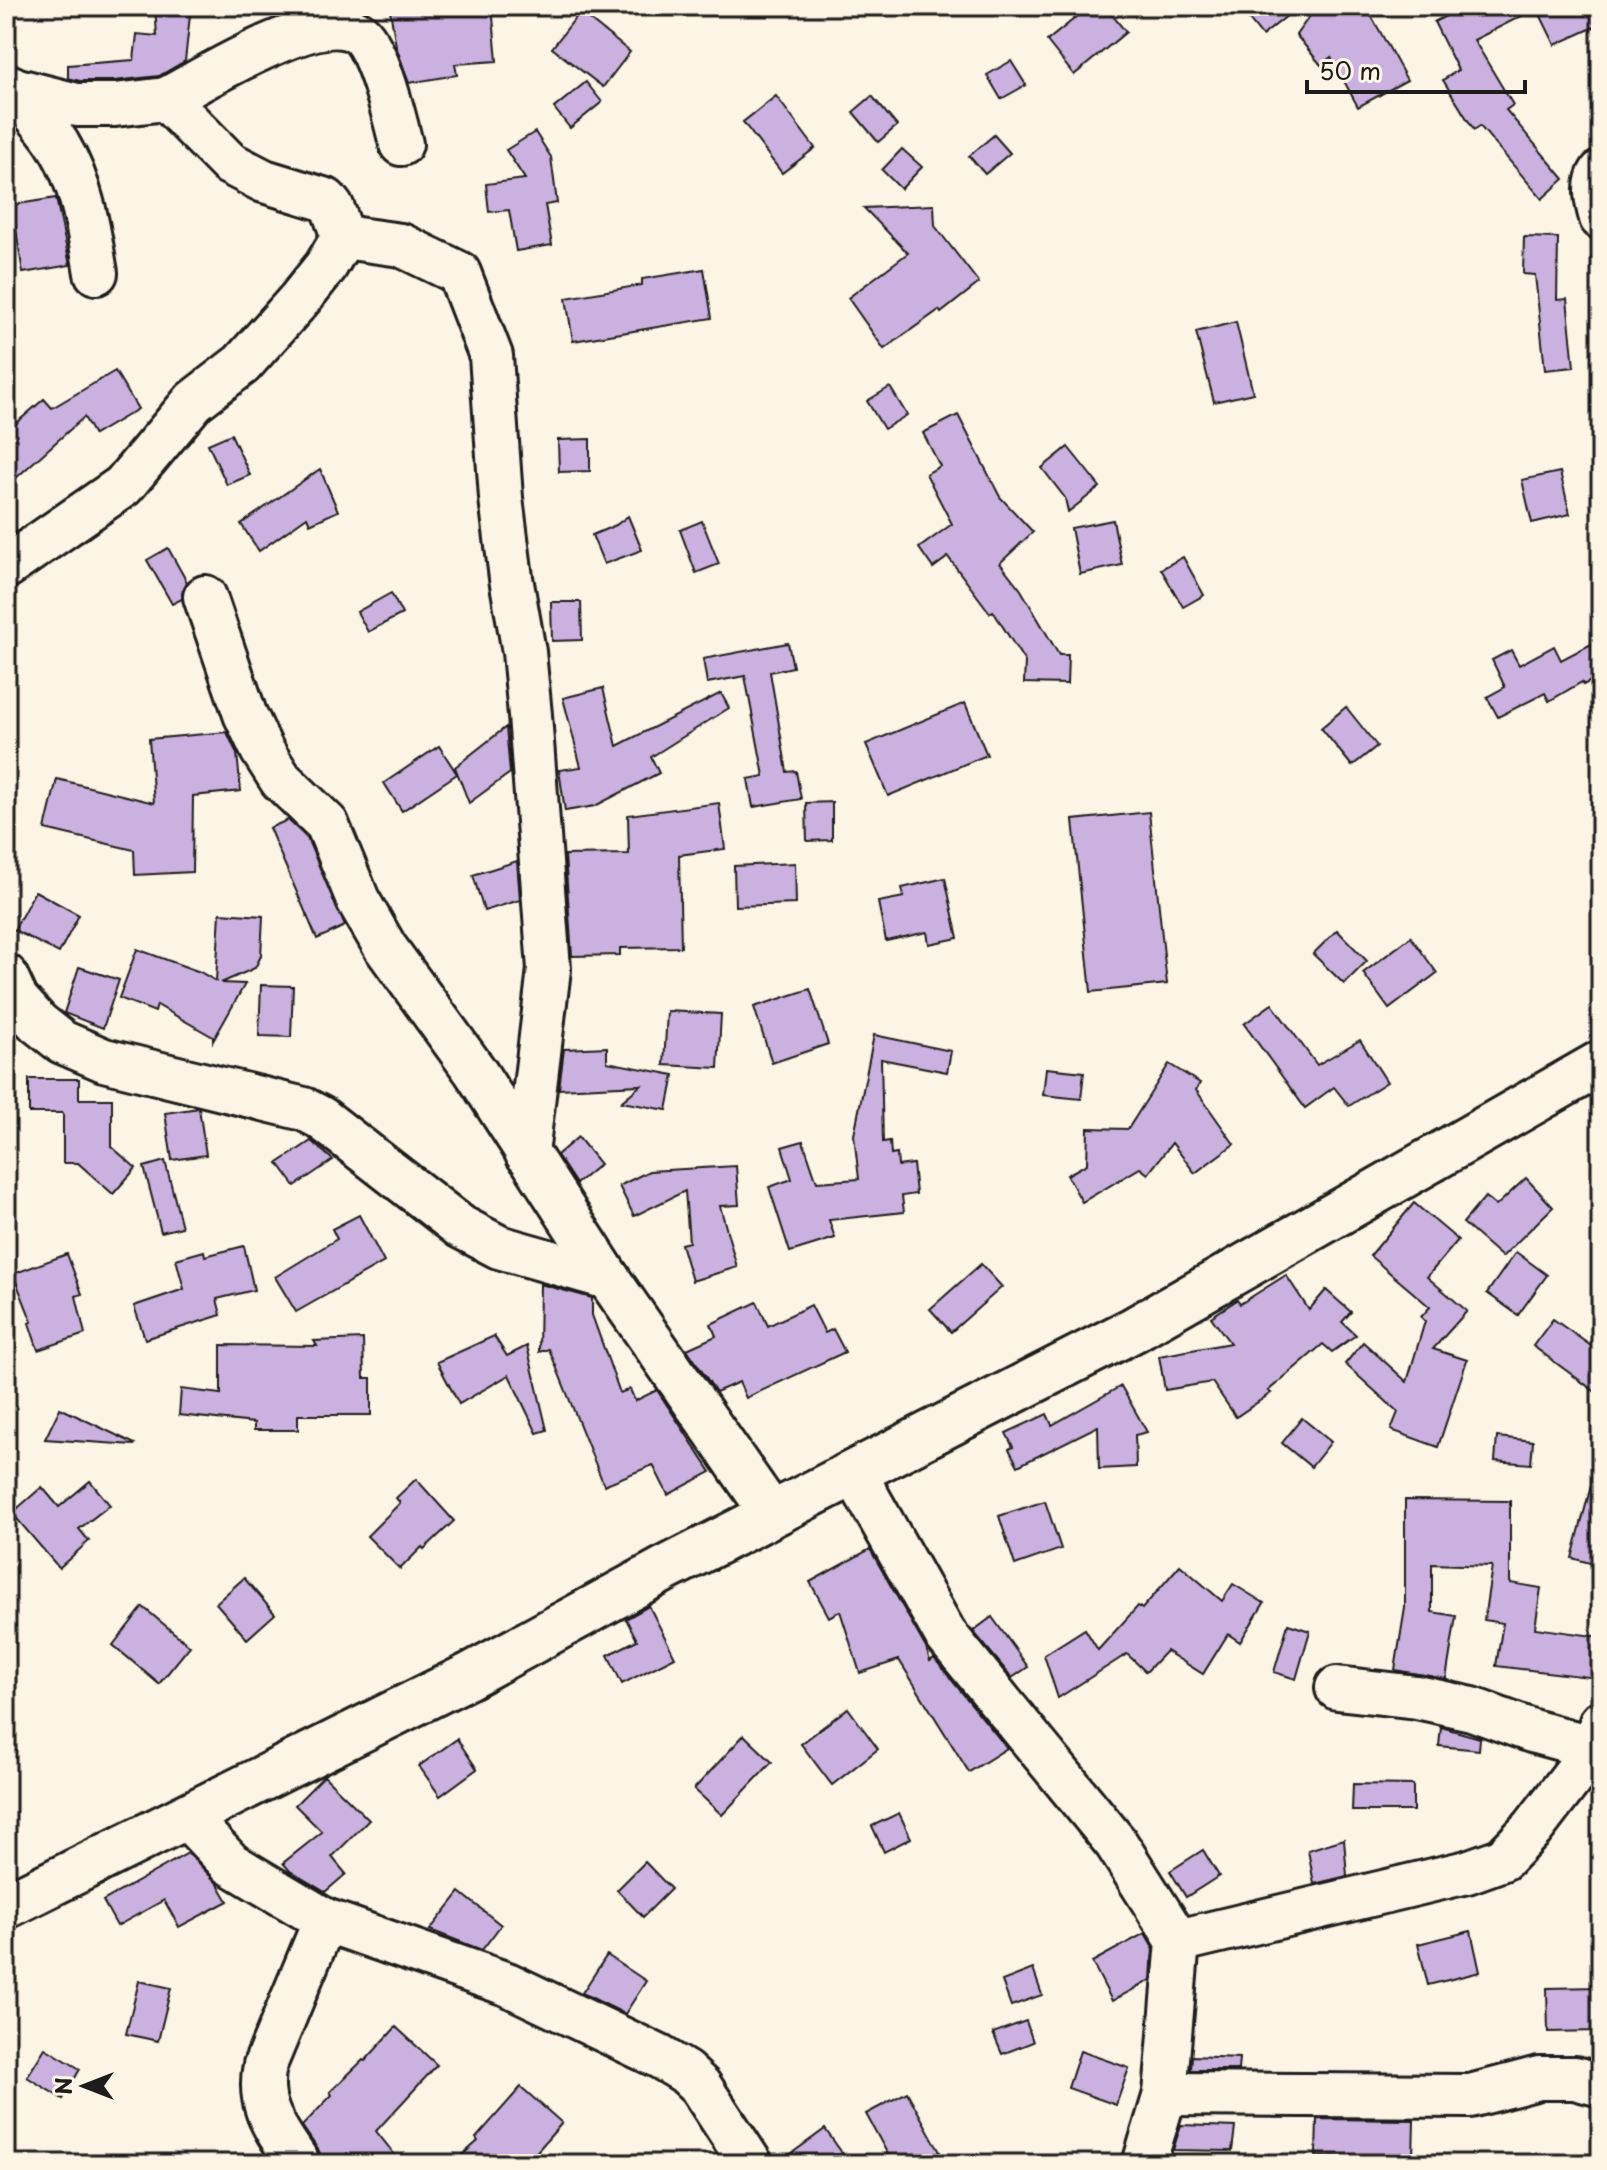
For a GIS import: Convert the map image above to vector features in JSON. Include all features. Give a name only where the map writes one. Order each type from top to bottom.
[{"type":"main road","points":[[6,1906],[469,1676],[772,1514],[1133,1330],[1601,1063]]},
{"type":"street","points":[[8,87],[77,105],[115,105],[166,99],[276,40],[316,29],[348,29],[359,34],[369,47],[388,96],[401,144]]},
{"type":"street","points":[[8,87],[59,145],[76,182],[89,227],[96,273]]},
{"type":"street","points":[[166,99],[229,163],[264,181],[326,200],[333,209],[343,237]]},
{"type":"street","points":[[1601,172],[1597,177],[1596,202],[1601,218]]},
{"type":"street","points":[[6,567],[123,486],[194,401],[242,364],[299,300],[326,266],[343,237]]},
{"type":"street","points":[[343,237],[401,245],[459,273],[491,356],[501,498],[530,715],[549,969],[527,1154]]},
{"type":"street","points":[[205,597],[225,660],[262,750],[281,780],[327,824],[358,900],[385,947],[475,1071],[608,1278],[772,1514]]},
{"type":"street","points":[[6,976],[17,1000],[38,1023],[62,1042],[104,1060],[304,1109],[321,1118],[461,1227],[499,1247],[608,1278]]},
{"type":"street","points":[[854,1472],[945,1634],[1116,1843],[1178,1941],[1165,2094],[1144,2164]]},
{"type":"street","points":[[1178,1941],[1467,1872],[1503,1859],[1533,1828],[1599,1740],[1532,1731],[1472,1709],[1417,1697],[1337,1688]]},
{"type":"street","points":[[191,1815],[197,1828],[231,1864],[325,1920],[507,1984],[685,2072],[700,2086],[751,2164]]},
{"type":"street","points":[[299,2164],[269,2118],[261,2085],[265,2065],[325,1920]]},
{"type":"street","points":[[1165,2094],[1470,2096],[1539,2078],[1575,2078],[1601,2085]]},
{"type":"building","points":[[155,6],[191,6],[185,61],[159,76],[114,81],[68,78],[68,65],[134,60],[137,34],[157,36]]},
{"type":"building","points":[[410,6],[492,6],[497,61],[455,64],[457,75],[409,83],[396,46],[390,10]]},
{"type":"building","points":[[1090,6],[1105,6],[1126,32],[1074,75],[1047,41]]},
{"type":"building","points":[[1238,6],[1299,6],[1262,36]]},
{"type":"building","points":[[1317,6],[1361,6],[1372,17],[1407,80],[1358,107],[1331,57],[1321,65],[1296,35]]},
{"type":"building","points":[[1465,6],[1601,6],[1601,24],[1555,45],[1537,8],[1474,40],[1513,105],[1506,110],[1564,179],[1542,199],[1480,126],[1474,130],[1443,80],[1458,70],[1434,22]]},
{"type":"building","points":[[580,12],[630,52],[603,87],[552,48]]},
{"type":"building","points":[[1011,61],[1026,85],[1001,99],[987,75]]},
{"type":"building","points":[[586,82],[602,102],[570,128],[554,108]]},
{"type":"building","points":[[776,96],[815,148],[782,173],[743,122]]},
{"type":"building","points":[[872,96],[897,126],[878,142],[853,112]]},
{"type":"building","points":[[535,132],[551,157],[557,203],[545,205],[552,245],[516,251],[509,210],[489,212],[486,184],[525,179],[506,150]]},
{"type":"building","points":[[994,135],[1010,153],[985,174],[969,156]]},
{"type":"building","points":[[902,149],[922,167],[901,189],[882,170]]},
{"type":"building","points":[[56,198],[70,265],[23,273],[12,205]]},
{"type":"building","points":[[934,205],[935,226],[979,283],[941,313],[939,310],[884,349],[848,298],[908,253],[864,208]]},
{"type":"building","points":[[1524,237],[1558,238],[1557,300],[1567,299],[1574,367],[1545,370],[1535,275],[1523,274]]},
{"type":"building","points":[[704,269],[712,318],[573,341],[566,298],[642,285],[642,279]]},
{"type":"building","points":[[1236,322],[1253,393],[1214,402],[1196,332]]},
{"type":"building","points":[[115,371],[138,409],[94,435],[84,417],[6,487],[6,432],[44,399],[52,408]]},
{"type":"building","points":[[890,387],[907,415],[884,429],[867,401]]},
{"type":"building","points":[[958,415],[1000,497],[1033,532],[1000,563],[1021,590],[1059,655],[1068,655],[1067,684],[1024,683],[1025,662],[993,611],[990,613],[948,557],[933,568],[919,548],[952,524],[926,474],[940,466],[923,433]]},
{"type":"building","points":[[231,434],[250,475],[227,485],[208,444]]},
{"type":"building","points":[[590,439],[590,471],[559,472],[558,440]]},
{"type":"building","points":[[1068,447],[1100,487],[1068,512],[1065,498],[1042,468]]},
{"type":"building","points":[[320,469],[338,511],[310,524],[307,517],[259,551],[241,524]]},
{"type":"building","points":[[1560,472],[1570,514],[1532,523],[1522,480]]},
{"type":"building","points":[[628,516],[642,550],[604,564],[592,535]]},
{"type":"building","points":[[1113,520],[1122,565],[1080,574],[1071,528]]},
{"type":"building","points":[[702,521],[719,564],[696,573],[680,530]]},
{"type":"building","points":[[168,548],[187,582],[182,599],[172,604],[147,560]]},
{"type":"building","points":[[1183,557],[1204,595],[1183,607],[1161,569]]},
{"type":"building","points":[[391,593],[402,614],[368,632],[357,612]]},
{"type":"building","points":[[551,602],[581,602],[582,640],[552,641]]},
{"type":"building","points":[[1601,639],[1601,676],[1583,685],[1582,682],[1549,701],[1545,693],[1498,717],[1487,697],[1505,687],[1492,660],[1511,650],[1519,665],[1554,646],[1561,660]]},
{"type":"building","points":[[788,643],[793,667],[770,672],[787,772],[796,771],[801,799],[753,807],[748,779],[764,776],[745,676],[707,683],[703,659]]},
{"type":"building","points":[[603,688],[617,746],[721,693],[729,708],[651,757],[659,773],[595,806],[565,811],[559,770],[581,767],[563,698]]},
{"type":"building","points":[[965,703],[987,755],[888,796],[866,744]]},
{"type":"building","points":[[1346,707],[1377,746],[1352,766],[1321,728]]},
{"type":"building","points":[[506,727],[510,773],[469,803],[455,767]]},
{"type":"building","points":[[227,732],[237,754],[241,791],[193,796],[192,872],[135,875],[134,850],[45,829],[57,779],[154,803],[149,739]]},
{"type":"building","points":[[439,746],[457,774],[402,811],[384,783]]},
{"type":"building","points":[[832,802],[832,840],[807,841],[806,803]]},
{"type":"building","points":[[719,803],[725,849],[679,855],[681,947],[620,948],[620,955],[572,956],[565,855],[629,854],[628,815]]},
{"type":"building","points":[[1149,812],[1167,984],[1091,992],[1073,820]]},
{"type":"building","points":[[288,820],[307,838],[345,926],[317,939],[269,828]]},
{"type":"building","points":[[517,861],[520,900],[484,911],[473,875]]},
{"type":"building","points":[[795,863],[796,904],[735,906],[734,866]]},
{"type":"building","points":[[945,878],[958,938],[929,944],[927,932],[886,941],[878,902],[904,897],[902,888]]},
{"type":"building","points":[[35,891],[79,915],[59,953],[14,930]]},
{"type":"building","points":[[220,913],[263,916],[261,956],[255,968],[221,983],[245,984],[213,1041],[213,1037],[157,1005],[155,1012],[119,998],[137,949],[216,981]]},
{"type":"building","points":[[1337,930],[1367,961],[1344,984],[1313,954]]},
{"type":"building","points":[[1411,937],[1437,973],[1389,1009],[1363,973]]},
{"type":"building","points":[[79,967],[119,980],[103,1028],[64,1013]]},
{"type":"building","points":[[261,985],[293,986],[291,1037],[259,1036]]},
{"type":"building","points":[[810,989],[828,1044],[772,1063],[754,1007]]},
{"type":"building","points":[[1272,1004],[1317,1065],[1360,1040],[1387,1082],[1349,1106],[1334,1087],[1305,1108],[1244,1024]]},
{"type":"building","points":[[667,1011],[721,1014],[718,1068],[664,1065]]},
{"type":"building","points":[[874,1035],[951,1051],[947,1072],[881,1059],[883,1142],[890,1141],[891,1155],[897,1154],[898,1166],[913,1164],[916,1194],[902,1196],[904,1212],[829,1220],[835,1238],[790,1252],[769,1187],[792,1179],[782,1147],[803,1141],[817,1182],[859,1179],[854,1135]]},
{"type":"building","points":[[607,1047],[607,1062],[674,1075],[667,1110],[621,1102],[641,1085],[559,1089],[564,1049]]},
{"type":"building","points":[[1169,1064],[1200,1083],[1196,1090],[1234,1144],[1195,1173],[1172,1143],[1148,1174],[1140,1168],[1082,1202],[1067,1175],[1087,1164],[1088,1128],[1128,1129]]},
{"type":"building","points":[[1046,1068],[1084,1072],[1081,1099],[1043,1095]]},
{"type":"building","points":[[29,1079],[79,1079],[79,1099],[112,1099],[112,1147],[136,1168],[113,1194],[78,1163],[63,1163],[63,1113],[29,1113]]},
{"type":"building","points":[[199,1108],[206,1155],[172,1160],[165,1113]]},
{"type":"building","points":[[578,1137],[600,1164],[576,1184],[557,1155]]},
{"type":"building","points":[[311,1141],[333,1160],[295,1186],[278,1163]]},
{"type":"building","points":[[165,1161],[182,1227],[161,1232],[144,1167]]},
{"type":"building","points":[[736,1166],[739,1205],[720,1206],[737,1267],[692,1281],[681,1244],[689,1242],[685,1191],[634,1216],[619,1186],[649,1171]]},
{"type":"building","points":[[1526,1178],[1553,1207],[1502,1257],[1463,1223],[1485,1197],[1496,1206]]},
{"type":"building","points":[[1414,1203],[1458,1240],[1427,1277],[1467,1311],[1433,1349],[1467,1360],[1438,1447],[1391,1430],[1398,1412],[1345,1364],[1363,1342],[1407,1382],[1425,1321],[1421,1317],[1430,1307],[1370,1256]]},
{"type":"building","points":[[359,1215],[384,1262],[296,1312],[275,1277],[337,1239],[332,1229]]},
{"type":"building","points":[[244,1246],[254,1290],[217,1299],[221,1315],[145,1339],[134,1306],[184,1289],[176,1259],[204,1251],[205,1256]]},
{"type":"building","points":[[1516,1252],[1547,1275],[1518,1315],[1487,1293]]},
{"type":"building","points":[[67,1254],[82,1294],[76,1296],[85,1334],[38,1350],[29,1323],[32,1322],[13,1274]]},
{"type":"building","points":[[981,1264],[1002,1287],[951,1332],[930,1309]]},
{"type":"building","points":[[1286,1275],[1309,1310],[1326,1290],[1351,1312],[1342,1322],[1356,1335],[1332,1352],[1323,1344],[1268,1391],[1271,1393],[1236,1417],[1212,1382],[1165,1390],[1159,1356],[1230,1343],[1211,1317],[1237,1300],[1240,1304]]},
{"type":"building","points":[[540,1284],[592,1298],[592,1315],[620,1393],[630,1389],[635,1401],[657,1390],[711,1472],[668,1495],[653,1465],[604,1485],[549,1349],[539,1352]]},
{"type":"building","points":[[757,1302],[768,1326],[811,1305],[825,1333],[833,1329],[845,1352],[746,1398],[739,1382],[716,1392],[687,1349],[716,1336],[711,1324]]},
{"type":"building","points":[[1553,1319],[1601,1353],[1601,1396],[1533,1346]]},
{"type":"building","points":[[494,1336],[507,1356],[527,1346],[547,1430],[537,1433],[509,1375],[459,1404],[437,1362]]},
{"type":"building","points":[[363,1339],[364,1378],[371,1378],[371,1415],[298,1415],[298,1430],[254,1430],[254,1423],[179,1415],[181,1389],[221,1394],[221,1345],[317,1346],[314,1341]]},
{"type":"building","points":[[1121,1386],[1147,1432],[1135,1435],[1136,1467],[1099,1469],[1098,1426],[1018,1466],[1009,1449],[1013,1447],[1006,1433],[1047,1414],[1052,1425]]},
{"type":"building","points":[[60,1408],[135,1444],[45,1439]]},
{"type":"building","points":[[1302,1418],[1331,1442],[1311,1467],[1282,1443]]},
{"type":"building","points":[[1497,1437],[1533,1441],[1531,1464],[1495,1461]]},
{"type":"building","points":[[1593,1478],[1601,1479],[1601,1566],[1572,1558]]},
{"type":"building","points":[[416,1479],[454,1521],[400,1569],[367,1536],[400,1503],[396,1498]]},
{"type":"building","points":[[90,1481],[110,1505],[79,1529],[89,1541],[59,1568],[12,1513],[42,1487],[59,1507]]},
{"type":"building","points":[[1405,1500],[1510,1501],[1510,1583],[1541,1588],[1535,1628],[1601,1637],[1597,1678],[1496,1666],[1503,1623],[1484,1620],[1492,1566],[1432,1564],[1432,1612],[1456,1616],[1446,1679],[1395,1670],[1405,1608]]},
{"type":"building","points":[[1045,1501],[1061,1549],[1015,1565],[999,1516]]},
{"type":"building","points":[[870,1549],[926,1648],[930,1661],[934,1658],[1007,1748],[969,1772],[899,1660],[860,1673],[840,1611],[829,1617],[810,1582]]},
{"type":"building","points":[[1180,1565],[1222,1601],[1233,1584],[1264,1603],[1240,1642],[1228,1634],[1203,1674],[1166,1651],[1146,1672],[1127,1654],[1058,1698],[1044,1655],[1085,1629],[1098,1650],[1138,1606],[1142,1609]]},
{"type":"building","points":[[244,1578],[275,1614],[247,1639],[216,1603]]},
{"type":"building","points":[[649,1606],[675,1657],[622,1684],[608,1655],[637,1640],[626,1619]]},
{"type":"building","points":[[143,1607],[190,1646],[159,1684],[113,1645]]},
{"type":"building","points":[[992,1617],[1028,1667],[1012,1678],[973,1631]]},
{"type":"building","points":[[1288,1624],[1310,1631],[1296,1679],[1274,1672]]},
{"type":"building","points":[[848,1708],[878,1749],[832,1785],[801,1744]]},
{"type":"building","points":[[1441,1727],[1480,1738],[1479,1750],[1439,1746]]},
{"type":"building","points":[[744,1735],[772,1762],[722,1815],[694,1789]]},
{"type":"building","points":[[457,1739],[477,1769],[440,1796],[419,1766]]},
{"type":"building","points":[[324,1776],[369,1820],[332,1857],[346,1874],[325,1892],[290,1871],[283,1863],[322,1832],[295,1805]]},
{"type":"building","points":[[1353,1784],[1413,1785],[1413,1811],[1352,1811]]},
{"type":"building","points":[[899,1813],[911,1838],[884,1852],[872,1826]]},
{"type":"building","points":[[1344,1839],[1347,1876],[1314,1884],[1308,1850]]},
{"type":"building","points":[[1203,1850],[1219,1876],[1186,1897],[1170,1871]]},
{"type":"building","points":[[188,1853],[218,1884],[228,1901],[179,1927],[164,1900],[117,1926],[103,1901]]},
{"type":"building","points":[[645,1862],[671,1889],[643,1917],[617,1890]]},
{"type":"building","points":[[460,1892],[501,1925],[482,1950],[430,1930]]},
{"type":"building","points":[[1471,1931],[1480,1972],[1428,1985],[1418,1944]]},
{"type":"building","points":[[1145,1933],[1153,1947],[1151,1980],[1112,2001],[1092,1962]]},
{"type":"building","points":[[607,1955],[646,1981],[625,2014],[582,1993]]},
{"type":"building","points":[[1033,1969],[1042,1995],[1011,2006],[1002,1981]]},
{"type":"building","points":[[139,1981],[171,1988],[158,2041],[126,2034]]},
{"type":"building","points":[[1601,1987],[1601,2031],[1548,2032],[1547,1988]]},
{"type":"building","points":[[1026,2021],[1033,2042],[1002,2054],[993,2033]]},
{"type":"building","points":[[396,2027],[437,2065],[376,2131],[402,2164],[323,2164],[319,2151],[302,2126],[332,2095],[330,2092],[365,2061]]},
{"type":"building","points":[[45,2048],[80,2069],[63,2099],[27,2077]]},
{"type":"building","points":[[1080,2051],[1129,2068],[1116,2105],[1068,2088]]},
{"type":"building","points":[[1192,2056],[1239,2058],[1238,2070],[1191,2070]]},
{"type":"building","points":[[521,2087],[562,2123],[526,2164],[452,2164],[478,2141],[476,2138]]},
{"type":"building","points":[[907,2092],[940,2152],[919,2164],[893,2164],[866,2114]]},
{"type":"building","points":[[1317,2119],[1414,2120],[1413,2159],[1316,2156]]},
{"type":"building","points":[[1181,2125],[1235,2127],[1232,2151],[1173,2150]]},
{"type":"building","points":[[825,2129],[850,2164],[777,2164]]}]
